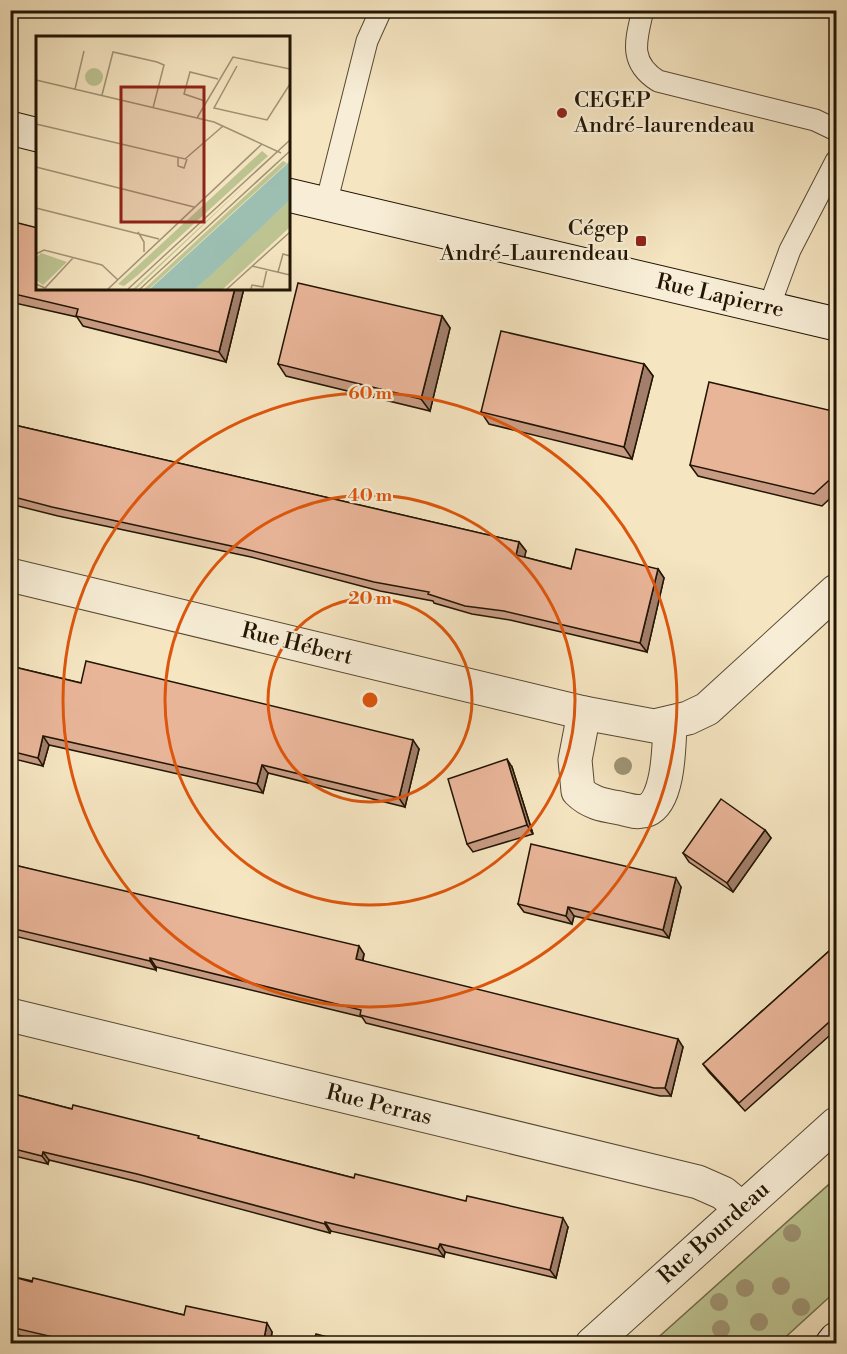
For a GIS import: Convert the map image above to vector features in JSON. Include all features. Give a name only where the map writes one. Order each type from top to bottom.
[{"type":"street","points":[[10,128],[36,134]]},
{"type":"street","name":"Rue Lapierre","points":[[290,195],[837,324]]},
{"type":"street","name":"Rue Hébert","points":[[10,575],[642,725],[670,724],[707,709],[837,591]]},
{"type":"street","points":[[584,713],[575,760],[578,791],[595,803],[638,812],[649,809],[656,803],[661,792],[669,757],[670,724]]},
{"type":"street","name":"Rue Perras","points":[[10,1015],[698,1182],[723,1193],[741,1208]]},
{"type":"street","name":"Rue Bourdeau","points":[[592,1344],[837,1124]]},
{"type":"street","points":[[832,1344],[837,1339]]},
{"type":"lane","points":[[326,204],[367,41],[381,10]]},
{"type":"lane","points":[[643,10],[636,42],[636,55],[649,76],[670,85],[815,120],[837,129]]},
{"type":"lane","points":[[769,308],[790,249],[837,161]]},
{"type":"green space","points":[[836,1178],[836,1291],[779,1343],[652,1343]]},
{"type":"building","points":[[10,221],[36,228],[36,290],[234,290],[219,352],[76,316],[78,309],[10,293]]},
{"type":"building","points":[[298,283],[442,316],[421,399],[278,364]]},
{"type":"building","points":[[501,331],[644,364],[624,447],[481,412]]},
{"type":"building","points":[[709,382],[837,412],[837,473],[814,494],[690,465]]},
{"type":"building","points":[[10,424],[519,542],[516,555],[571,569],[576,549],[658,569],[640,643],[504,611],[465,606],[428,594],[429,592],[374,582],[245,549],[10,496]]},
{"type":"building","points":[[86,661],[413,740],[399,798],[262,765],[257,784],[43,736],[38,758],[10,751],[10,666],[81,683]]},
{"type":"building","points":[[507,759],[527,825],[467,844],[448,779]]},
{"type":"building","points":[[721,799],[765,830],[727,883],[683,853]]},
{"type":"building","points":[[531,844],[676,878],[663,930],[568,907],[566,916],[518,904]]},
{"type":"building","points":[[10,864],[359,946],[356,959],[678,1039],[665,1088],[654,1088],[360,1015],[361,1010],[150,958],[150,961],[10,928]]},
{"type":"building","points":[[837,944],[837,1015],[739,1103],[703,1064]]},
{"type":"building","points":[[10,1093],[72,1109],[73,1105],[199,1136],[198,1138],[354,1178],[355,1174],[466,1201],[467,1196],[563,1218],[550,1270],[440,1244],[438,1249],[325,1222],[325,1224],[137,1174],[43,1152],[42,1156],[10,1148]]},
{"type":"building","points":[[10,1276],[32,1282],[33,1278],[184,1315],[186,1306],[267,1323],[264,1339],[281,1344],[83,1344],[10,1327]]},
{"type":"building","points":[[316,1334],[354,1344],[313,1344]]},
{"type":"place","name":"CEGEP André-laurendeau","points":[[562,113]]},
{"type":"place","name":"Cégep André-Laurendeau","points":[[641,241]]}]
